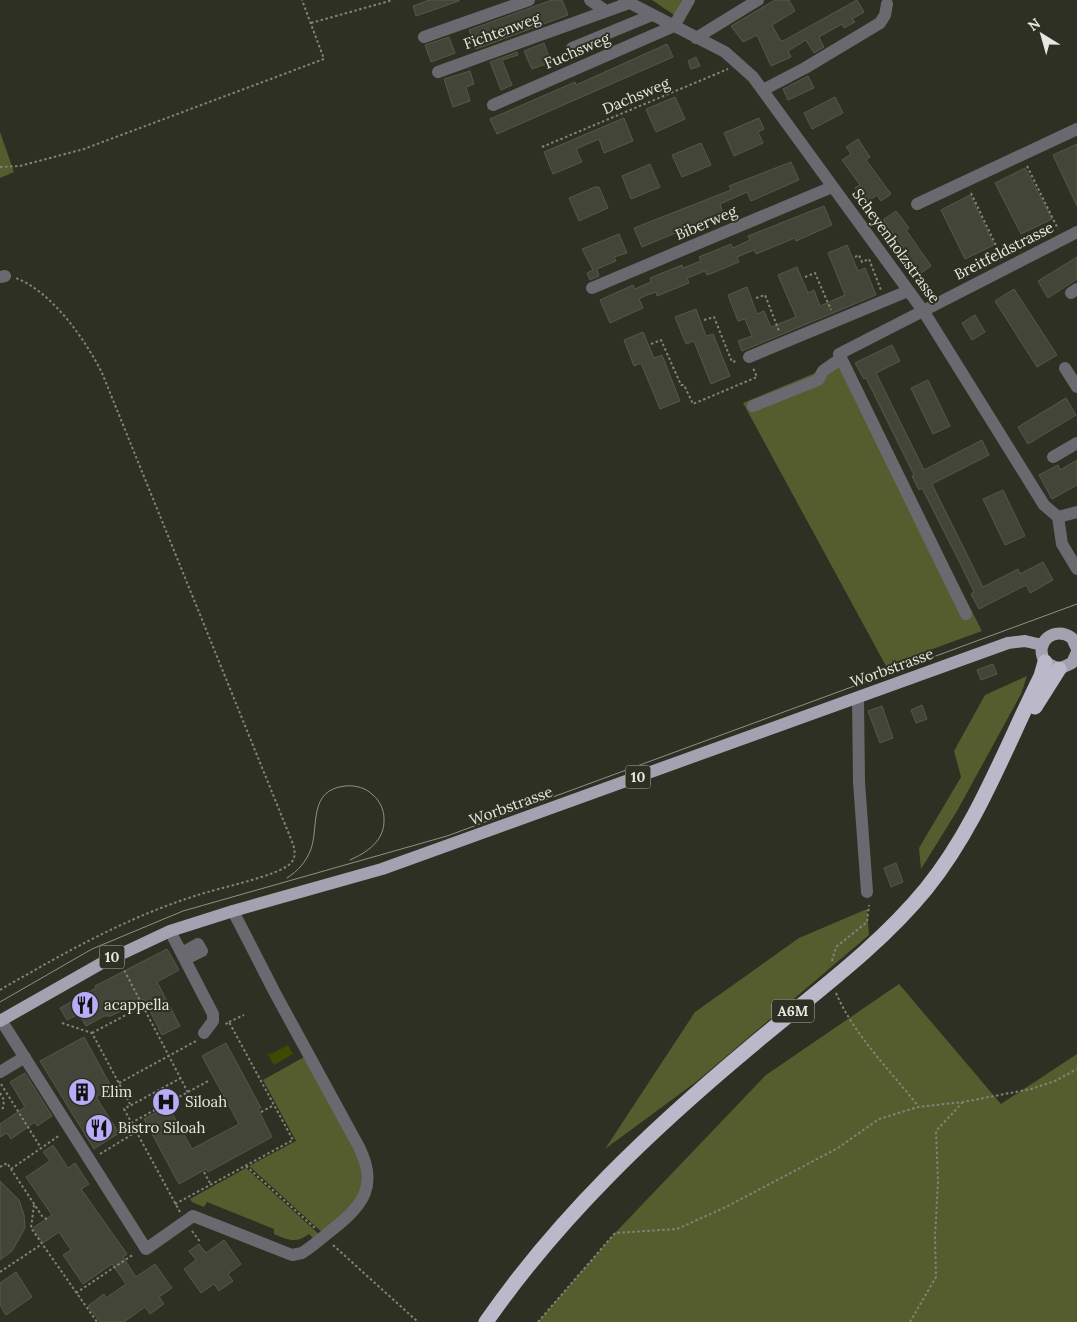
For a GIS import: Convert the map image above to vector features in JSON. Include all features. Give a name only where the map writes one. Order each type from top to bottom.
[{"type":"highway","name":"A6M","points":[[486,1322],[552,1237],[639,1144],[720,1072],[855,959],[903,915],[926,889],[947,860],[975,814],[1045,662]]},
{"type":"highway","name":"A6M","points":[[497,1322],[575,1223],[652,1144],[860,966],[921,907],[954,865],[973,834],[1032,714],[1059,669]]},
{"type":"main road","points":[[1055,633],[1067,634],[1076,643],[1072,663],[1059,669],[1045,662],[1041,654],[1042,645],[1049,635],[1055,633]]},
{"type":"main road","name":"Worbstrasse","points":[[1,1021],[116,955],[170,931],[233,911],[382,869],[1008,643],[1025,641],[1042,645]]},
{"type":"street","name":"Fichtenweg","points":[[424,37],[529,0]]},
{"type":"street","points":[[590,0],[606,11]]},
{"type":"street","points":[[674,26],[688,0]]},
{"type":"street","points":[[696,38],[758,0]]},
{"type":"street","name":"Fichtenweg","points":[[438,72],[627,2]]},
{"type":"street","name":"Scheyenholzstrasse","points":[[627,2],[726,52],[762,90],[924,312],[1044,505],[1049,512],[1058,517]]},
{"type":"street","points":[[762,90],[805,68],[880,23],[885,15],[887,4]]},
{"type":"street","points":[[572,48],[652,15]]},
{"type":"street","name":"Fuchsweg","points":[[493,105],[674,26]]},
{"type":"street","points":[[917,204],[1077,129]]},
{"type":"street","name":"Biberweg","points":[[592,288],[832,187]]},
{"type":"street","name":"Breitfeldstrasse","points":[[752,406],[818,380],[823,371],[840,357],[1077,232]]},
{"type":"street","points":[[749,357],[908,291]]},
{"type":"street","points":[[840,357],[966,614]]},
{"type":"street","points":[[1065,368],[1077,387]]},
{"type":"street","points":[[1054,457],[1077,443]]},
{"type":"street","points":[[1077,512],[1058,517],[1062,544],[1077,569]]},
{"type":"street","points":[[858,698],[859,782],[867,892]]},
{"type":"street","points":[[1,1021],[146,1249],[193,1216],[292,1255],[299,1255],[356,1210],[362,1203],[367,1186],[367,1169],[362,1152],[275,993],[233,911]]},
{"type":"street","points":[[170,931],[213,1014],[213,1021],[203,1035]]},
{"type":"street","points":[[184,956],[200,947]]},
{"type":"street","points":[[1,1078],[25,1057]]},
{"type":"path","points":[[0,167],[20,166],[84,149],[324,59],[302,0]]},
{"type":"path","points":[[311,23],[393,0]]},
{"type":"path","name":"Dachsweg","points":[[542,148],[739,64]]},
{"type":"path","points":[[1022,155],[1062,239]]},
{"type":"path","points":[[965,182],[1006,268]]},
{"type":"path","points":[[855,257],[859,255],[862,262],[869,260],[885,300]]},
{"type":"path","points":[[805,277],[815,273],[835,321]]},
{"type":"path","points":[[0,990],[110,929],[182,900],[277,871],[291,862],[294,854],[293,844],[264,771],[102,373],[81,338],[51,303],[28,283],[2,276]]},
{"type":"path","points":[[756,298],[765,295],[784,342]]},
{"type":"path","points":[[651,344],[661,340],[681,386],[684,384],[693,404],[757,377],[749,357],[732,362],[714,318],[704,320]]},
{"type":"path","points":[[836,947],[867,922],[869,912],[867,892]]},
{"type":"path","points":[[116,955],[196,1108]]},
{"type":"path","points":[[92,1033],[143,1006]]},
{"type":"path","points":[[847,1013],[918,1107]]},
{"type":"path","points":[[217,1029],[244,1015]]},
{"type":"path","points":[[175,1204],[293,1140],[229,1022]]},
{"type":"path","points":[[62,1023],[92,1033],[131,1105]]},
{"type":"path","points":[[119,1082],[203,1035]]},
{"type":"path","points":[[538,1322],[615,1233],[678,1229],[726,1207],[838,1148],[879,1119],[918,1107],[963,1102],[1031,1089],[1055,1081],[1077,1069]]},
{"type":"path","points":[[1,1078],[41,1148]]},
{"type":"path","points":[[180,1078],[124,1109],[175,1204],[201,1243]]},
{"type":"path","points":[[131,1123],[210,1080]]},
{"type":"path","points":[[158,1091],[165,1105]]},
{"type":"path","points":[[0,1093],[4,1100],[3,1108],[0,1110]]},
{"type":"path","points":[[910,1322],[936,1277],[935,1237],[938,1182],[936,1131],[963,1102]]},
{"type":"path","points":[[261,1112],[274,1105]]},
{"type":"path","points":[[11,1169],[70,1129]]},
{"type":"path","points":[[90,1160],[136,1132]]},
{"type":"path","points":[[0,1167],[7,1163],[34,1205],[42,1216],[48,1220]]},
{"type":"path","points":[[204,1172],[211,1185]]},
{"type":"path","points":[[34,1205],[31,1228],[97,1322]]},
{"type":"path","points":[[0,1272],[42,1244]]},
{"type":"path","points":[[76,1293],[144,1247]]},
{"type":"shaded area","points":[[652,0],[682,0],[674,15]]},
{"type":"shaded area","points":[[0,132],[14,172],[0,178]]},
{"type":"shaded area","points":[[844,361],[982,631],[886,666],[743,403]]},
{"type":"shaded area","points":[[1027,676],[1021,694],[957,811],[921,869],[919,848],[961,777],[954,751],[985,695]]},
{"type":"shaded area","points":[[867,909],[869,935],[696,1082],[605,1149],[695,1012],[799,938]]},
{"type":"shaded area","points":[[899,984],[1001,1104],[1077,1054],[1077,1322],[538,1322],[615,1233],[766,1075]]},
{"type":"shaded area","points":[[288,1045],[293,1054],[274,1065],[267,1053],[271,1054]]},
{"type":"shaded area","points":[[306,1056],[346,1125],[360,1164],[362,1182],[358,1197],[324,1234],[249,1166],[296,1141],[263,1080]]},
{"type":"shaded area","points":[[246,1168],[321,1236],[315,1240],[309,1234],[296,1240],[288,1239],[274,1234],[274,1229],[207,1202],[204,1207],[192,1202],[190,1199]]},
{"type":"building","points":[[429,0],[459,1],[416,16],[413,6]]},
{"type":"building","points":[[552,0],[562,0],[568,15],[476,49],[469,30]]},
{"type":"building","points":[[775,0],[789,0],[795,11],[772,25],[780,40],[783,41],[857,0],[864,12],[852,19],[855,22],[844,28],[842,24],[819,37],[824,47],[814,53],[806,40],[788,51],[791,57],[771,66],[757,35],[743,42],[731,26]]},
{"type":"building","points":[[449,37],[455,53],[431,62],[425,45]]},
{"type":"building","points":[[544,43],[551,62],[532,69],[524,51]]},
{"type":"building","points":[[667,44],[673,57],[497,134],[490,119],[575,82],[576,85]]},
{"type":"building","points":[[517,52],[518,55],[502,60],[512,85],[501,90],[490,62]]},
{"type":"building","points":[[696,57],[700,66],[691,69],[688,61]]},
{"type":"building","points":[[470,71],[474,84],[466,87],[470,101],[453,107],[444,79]]},
{"type":"building","points":[[808,76],[814,88],[788,100],[783,89]]},
{"type":"building","points":[[675,97],[685,119],[656,132],[646,109]]},
{"type":"building","points":[[835,97],[843,113],[812,129],[804,113]]},
{"type":"building","points":[[624,118],[633,141],[604,153],[599,139],[576,149],[582,162],[553,174],[544,152]]},
{"type":"building","points":[[759,118],[764,129],[758,132],[763,143],[734,156],[724,133]]},
{"type":"building","points":[[858,139],[870,157],[866,160],[891,194],[881,201],[877,195],[866,203],[855,188],[860,185],[842,160],[851,154],[846,147]]},
{"type":"building","points":[[701,143],[711,165],[682,177],[672,155]]},
{"type":"building","points":[[1077,144],[1077,206],[1053,155]]},
{"type":"building","points":[[791,162],[799,180],[751,201],[747,192],[720,204],[723,213],[642,247],[634,228],[731,190],[729,186]]},
{"type":"building","points":[[650,164],[660,187],[631,199],[622,176]]},
{"type":"building","points":[[1025,168],[1052,219],[1021,234],[995,183]]},
{"type":"building","points":[[599,187],[608,208],[579,221],[569,198]]},
{"type":"building","points":[[970,195],[994,245],[965,259],[941,210]]},
{"type":"building","points":[[824,206],[832,225],[796,241],[795,238],[756,254],[754,250],[737,257],[739,262],[707,275],[705,271],[687,278],[689,283],[657,296],[656,292],[647,295],[639,299],[643,308],[610,323],[600,300],[633,285],[635,289],[651,282],[650,278],[682,265],[683,268],[701,261],[699,257],[731,244],[733,248],[750,240],[748,236]]},
{"type":"building","points":[[896,211],[909,228],[906,230],[931,266],[914,278],[898,255],[905,250],[883,220]]},
{"type":"building","points":[[619,234],[627,253],[614,257],[616,261],[597,269],[599,276],[590,280],[587,273],[593,270],[582,249]]},
{"type":"building","points":[[847,245],[858,271],[865,268],[876,295],[742,351],[738,341],[752,336],[745,319],[738,321],[728,295],[747,287],[757,314],[764,311],[771,327],[796,317],[778,275],[797,267],[808,293],[814,290],[820,306],[845,295],[828,253]]},
{"type":"building","points":[[1077,257],[1077,279],[1048,298],[1038,281]]},
{"type":"building","points":[[1014,289],[1057,355],[1037,367],[995,301]]},
{"type":"building","points":[[696,309],[706,336],[713,334],[730,376],[711,384],[694,341],[686,344],[675,317]]},
{"type":"building","points":[[975,315],[985,332],[972,340],[962,323]]},
{"type":"building","points":[[643,332],[654,358],[662,355],[680,401],[660,409],[641,363],[634,366],[624,340]]},
{"type":"building","points":[[892,345],[900,361],[876,373],[924,470],[982,440],[989,455],[932,484],[983,587],[1018,569],[1020,574],[1043,562],[1053,580],[1030,593],[1026,585],[979,609],[971,594],[974,592],[961,565],[922,488],[919,490],[912,476],[914,475],[866,378],[864,379],[855,363]]},
{"type":"building","points":[[928,380],[950,426],[933,434],[911,388]]},
{"type":"building","points":[[1066,398],[1076,415],[1028,444],[1018,427]]},
{"type":"building","points":[[1077,460],[1077,485],[1052,499],[1039,475],[1058,465],[1060,470]]},
{"type":"building","points":[[1003,490],[1025,536],[1005,545],[983,499]]},
{"type":"building","points":[[993,664],[997,674],[981,680],[977,670]]},
{"type":"building","points":[[922,705],[927,719],[916,723],[911,710]]},
{"type":"building","points":[[882,706],[893,738],[880,743],[868,711]]},
{"type":"building","points":[[896,863],[903,882],[891,887],[884,868]]},
{"type":"building","points":[[167,949],[179,970],[157,982],[180,1026],[162,1035],[144,999],[86,1026],[79,1014],[67,1020],[60,1008],[96,988],[95,986]]},
{"type":"building","name":"Elim","points":[[84,1037],[112,1088],[96,1097],[119,1133],[94,1149],[40,1061]]},
{"type":"building","points":[[226,1043],[261,1108],[258,1109],[272,1137],[208,1172],[206,1169],[179,1184],[144,1119],[168,1106],[192,1149],[239,1124],[202,1056]]},
{"type":"building","points":[[25,1073],[52,1116],[37,1126],[35,1122],[11,1139],[7,1133],[0,1137],[0,1124],[25,1107],[10,1082]]},
{"type":"building","points":[[53,1145],[68,1168],[75,1163],[89,1184],[81,1189],[127,1254],[123,1257],[136,1277],[155,1264],[172,1288],[159,1297],[164,1304],[150,1314],[145,1307],[124,1322],[100,1322],[88,1306],[104,1294],[106,1298],[126,1284],[112,1264],[83,1284],[63,1255],[71,1250],[59,1232],[43,1243],[33,1228],[52,1215],[26,1177],[50,1161],[43,1152]]},
{"type":"building","points":[[0,1181],[19,1200],[24,1215],[25,1228],[12,1251],[0,1260]]},
{"type":"building","points":[[224,1240],[241,1264],[228,1274],[233,1281],[219,1291],[214,1284],[201,1293],[184,1269],[196,1260],[189,1251],[199,1244],[206,1253]]},
{"type":"building","points":[[16,1272],[32,1297],[6,1315],[0,1305],[0,1283]]},
{"type":"tram line","points":[[0,1002],[92,949],[183,911],[447,836],[1077,604]]},
{"type":"tram line","points":[[287,878],[301,866],[309,854],[317,810],[325,794],[333,789],[345,786],[364,789],[373,795],[381,806],[384,819],[382,833],[374,844],[350,860]]},
{"type":"place","name":"acappella","points":[[85,1005]]},
{"type":"place","name":"Elim","points":[[82,1092]]},
{"type":"place","name":"Siloah","points":[[166,1102]]},
{"type":"place","name":"Bistro Siloah","points":[[99,1128]]}]
